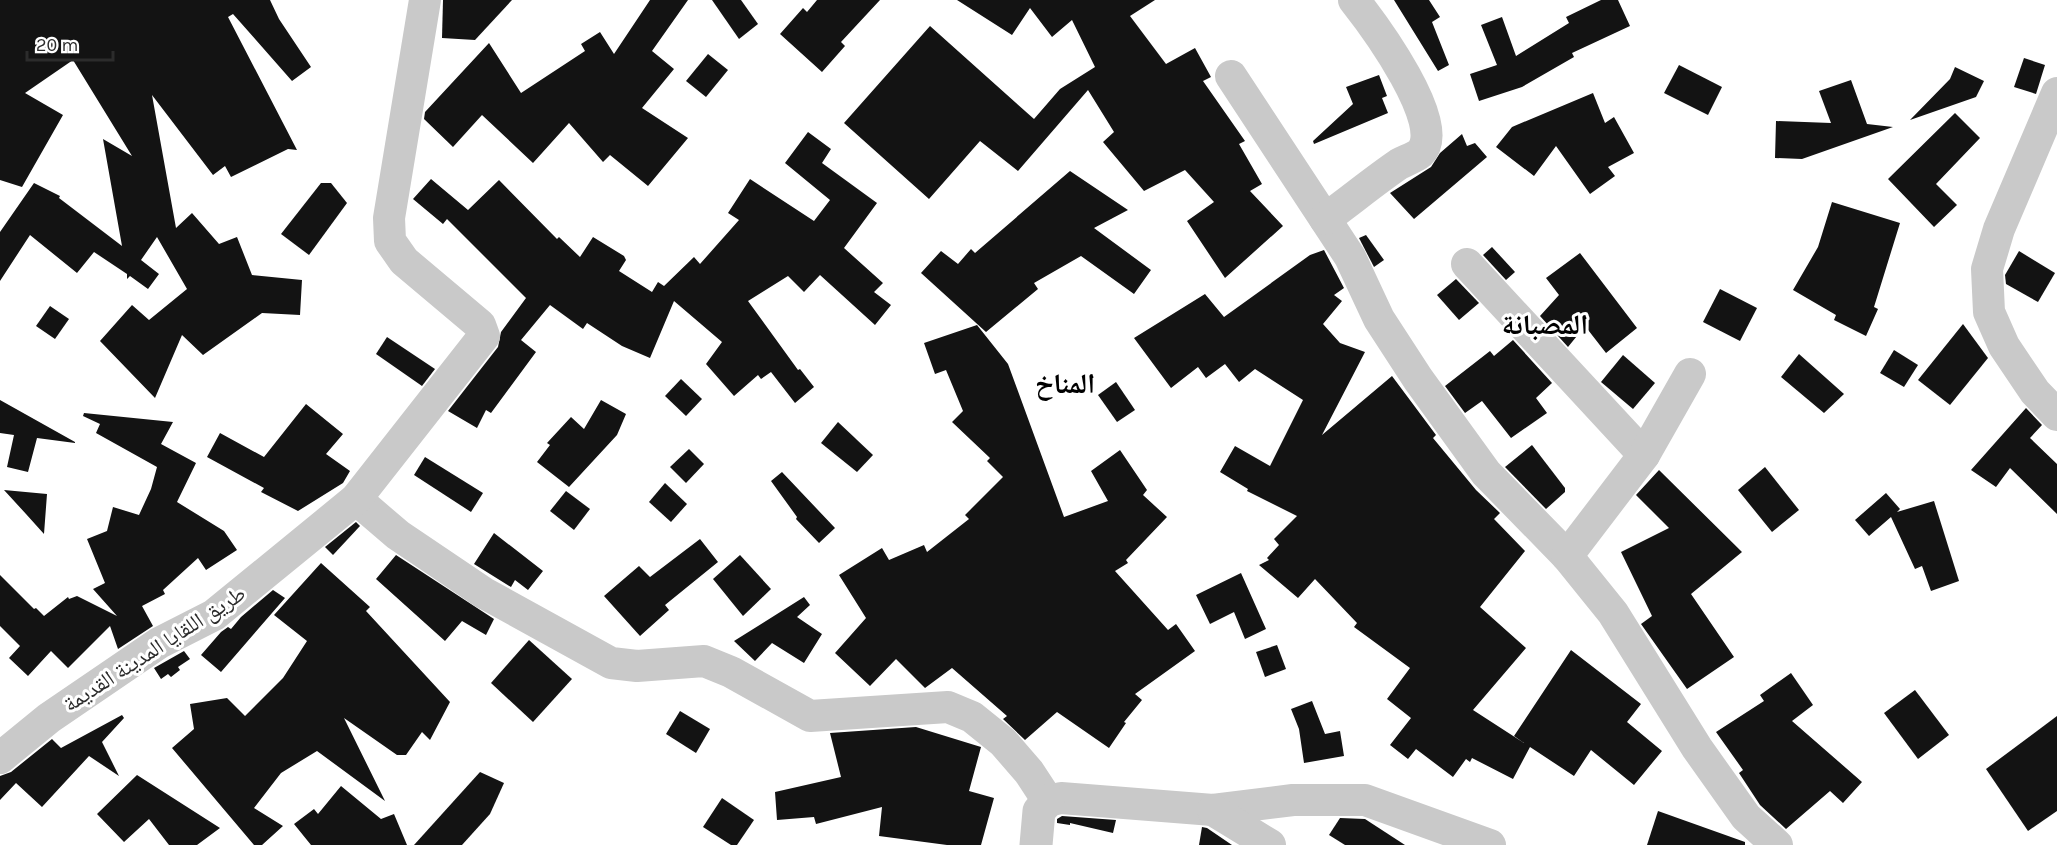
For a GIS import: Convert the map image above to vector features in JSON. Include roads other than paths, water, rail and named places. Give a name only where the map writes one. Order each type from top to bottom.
[{"type":"street","name":"طريق اللقايا المدينة القديمة","points":[[0,758],[49,718],[159,643],[214,615],[356,499],[484,336],[480,325],[404,261],[390,241],[389,218],[425,0]]},
{"type":"street","points":[[1325,219],[1400,164],[1421,152],[1428,135],[1424,113],[1382,37],[1354,0]]},
{"type":"street","points":[[1231,76],[1350,257],[1379,319],[1486,473],[1567,556],[1614,613],[1697,748],[1746,817],[1777,845]]},
{"type":"street","points":[[2057,93],[1999,229],[1987,269],[1989,312],[2004,346],[2035,392],[2057,415]]},
{"type":"street","points":[[1467,264],[1644,455]]},
{"type":"street","points":[[1567,556],[1644,455],[1690,374]]},
{"type":"street","points":[[356,499],[398,535],[484,593],[611,663],[637,666],[704,661],[731,672],[810,716],[948,707],[972,717],[1003,742],[1029,772],[1048,801]]},
{"type":"street","points":[[1036,845],[1039,811],[1048,801],[1061,798],[1213,810],[1293,800],[1365,800],[1490,845]]},
{"type":"street","points":[[1213,810],[1269,845]]},
{"type":"district","name":"المصبانة","points":[[1545,324]]},
{"type":"district","name":"المناخ","points":[[1065,383]]}]
